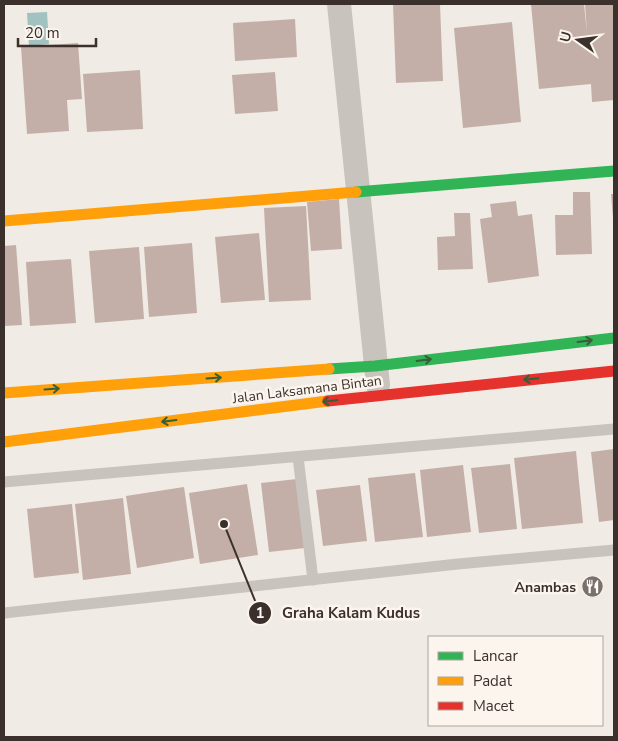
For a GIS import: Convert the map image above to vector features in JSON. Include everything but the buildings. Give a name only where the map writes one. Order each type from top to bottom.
[{"type":"main road","points":[[4,221],[614,171]]},
{"type":"main road","name":"Jalan Laksamana Bintan","points":[[4,393],[375,366],[614,338]]},
{"type":"main road","name":"Jalan Laksamana Bintan","points":[[4,442],[379,395],[614,371]]},
{"type":"street","points":[[339,4],[379,395]]},
{"type":"lane","points":[[4,482],[614,428]]},
{"type":"lane","points":[[298,457],[313,580]]},
{"type":"lane","points":[[4,613],[614,550]]},
{"type":"water","points":[[47,12],[49,44],[29,46],[27,13]]},
{"type":"traffic: fast","points":[[356,192],[614,171]]},
{"type":"traffic: fast","points":[[329,369],[375,366],[614,338]]},
{"type":"traffic: slow","points":[[4,221],[356,192]]},
{"type":"traffic: slow","points":[[4,393],[329,369]]},
{"type":"traffic: slow","points":[[4,442],[328,401]]},
{"type":"traffic: jam","points":[[328,401],[614,371]]},
{"type":"place","name":"Graha Kalam Kudus","points":[[224,524]]},
{"type":"place","name":"Anambas","points":[[592,587]]}]
